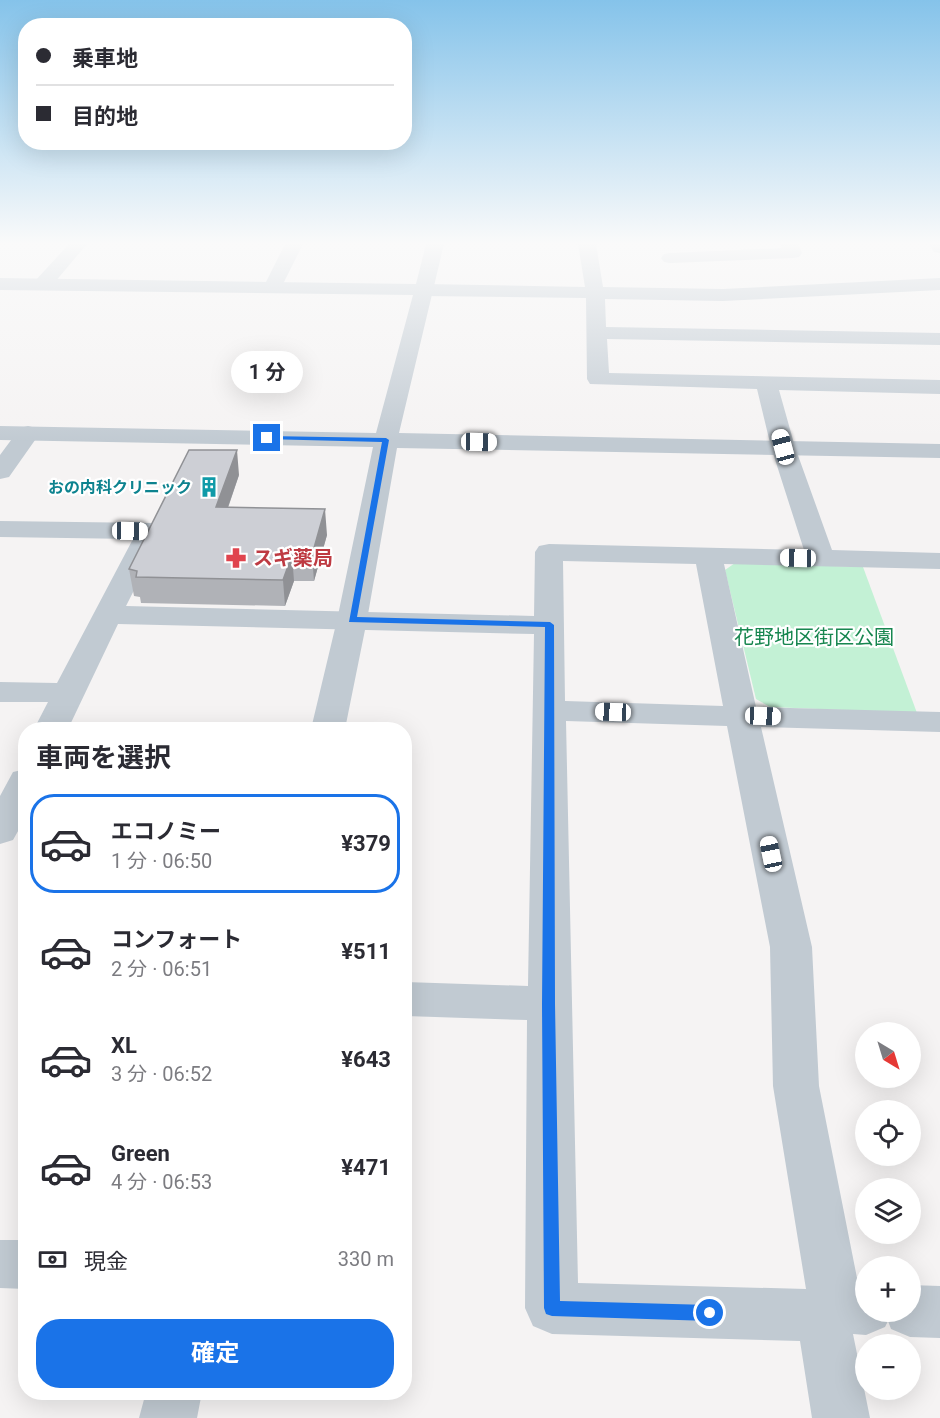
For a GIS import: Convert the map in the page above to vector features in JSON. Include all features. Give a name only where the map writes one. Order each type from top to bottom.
[{"type":"street","points":[[330,722],[352,620],[386,440],[419,310]]},
{"type":"street","points":[[595,310],[598,379],[940,387]]},
{"type":"street","points":[[596,333],[940,339]]},
{"type":"street","points":[[766,383],[783,447],[821,558]]},
{"type":"street","points":[[0,433],[940,451]]},
{"type":"street","points":[[0,472],[28,434]]},
{"type":"street","points":[[0,529],[151,531],[54,722]]},
{"type":"street","points":[[841,1311],[552,1308],[549,552],[940,561]]},
{"type":"street","points":[[708,556],[791,947],[796,1086],[841,1311],[841,1418]]},
{"type":"street","points":[[107,615],[550,625]]},
{"type":"street","points":[[0,692],[69,693]]},
{"type":"street","points":[[549,711],[940,722]]},
{"type":"street","points":[[0,831],[18,796]]},
{"type":"street","points":[[412,999],[549,1004]]},
{"type":"street","points":[[0,1264],[18,1265]]},
{"type":"street","points":[[921,1311],[940,1312]]},
{"type":"street","points":[[168,1418],[172,1400]]},
{"type":"green space","name":"花野地区街区公園","points":[[735,563],[863,567],[917,713],[770,707],[756,699],[725,570]]},
{"type":"building","points":[[189,450],[237,450],[216,507],[325,509],[312,555],[292,555],[283,580],[136,577],[137,571],[129,569]]},
{"type":"place","name":"おの内科クリニック","points":[[209,487]]},
{"type":"place","name":"スギ薬局","points":[[236,558]]},
{"type":"route","points":[[267,438],[386,440],[352,620],[550,625],[549,1004],[552,1308],[710,1313]]}]
